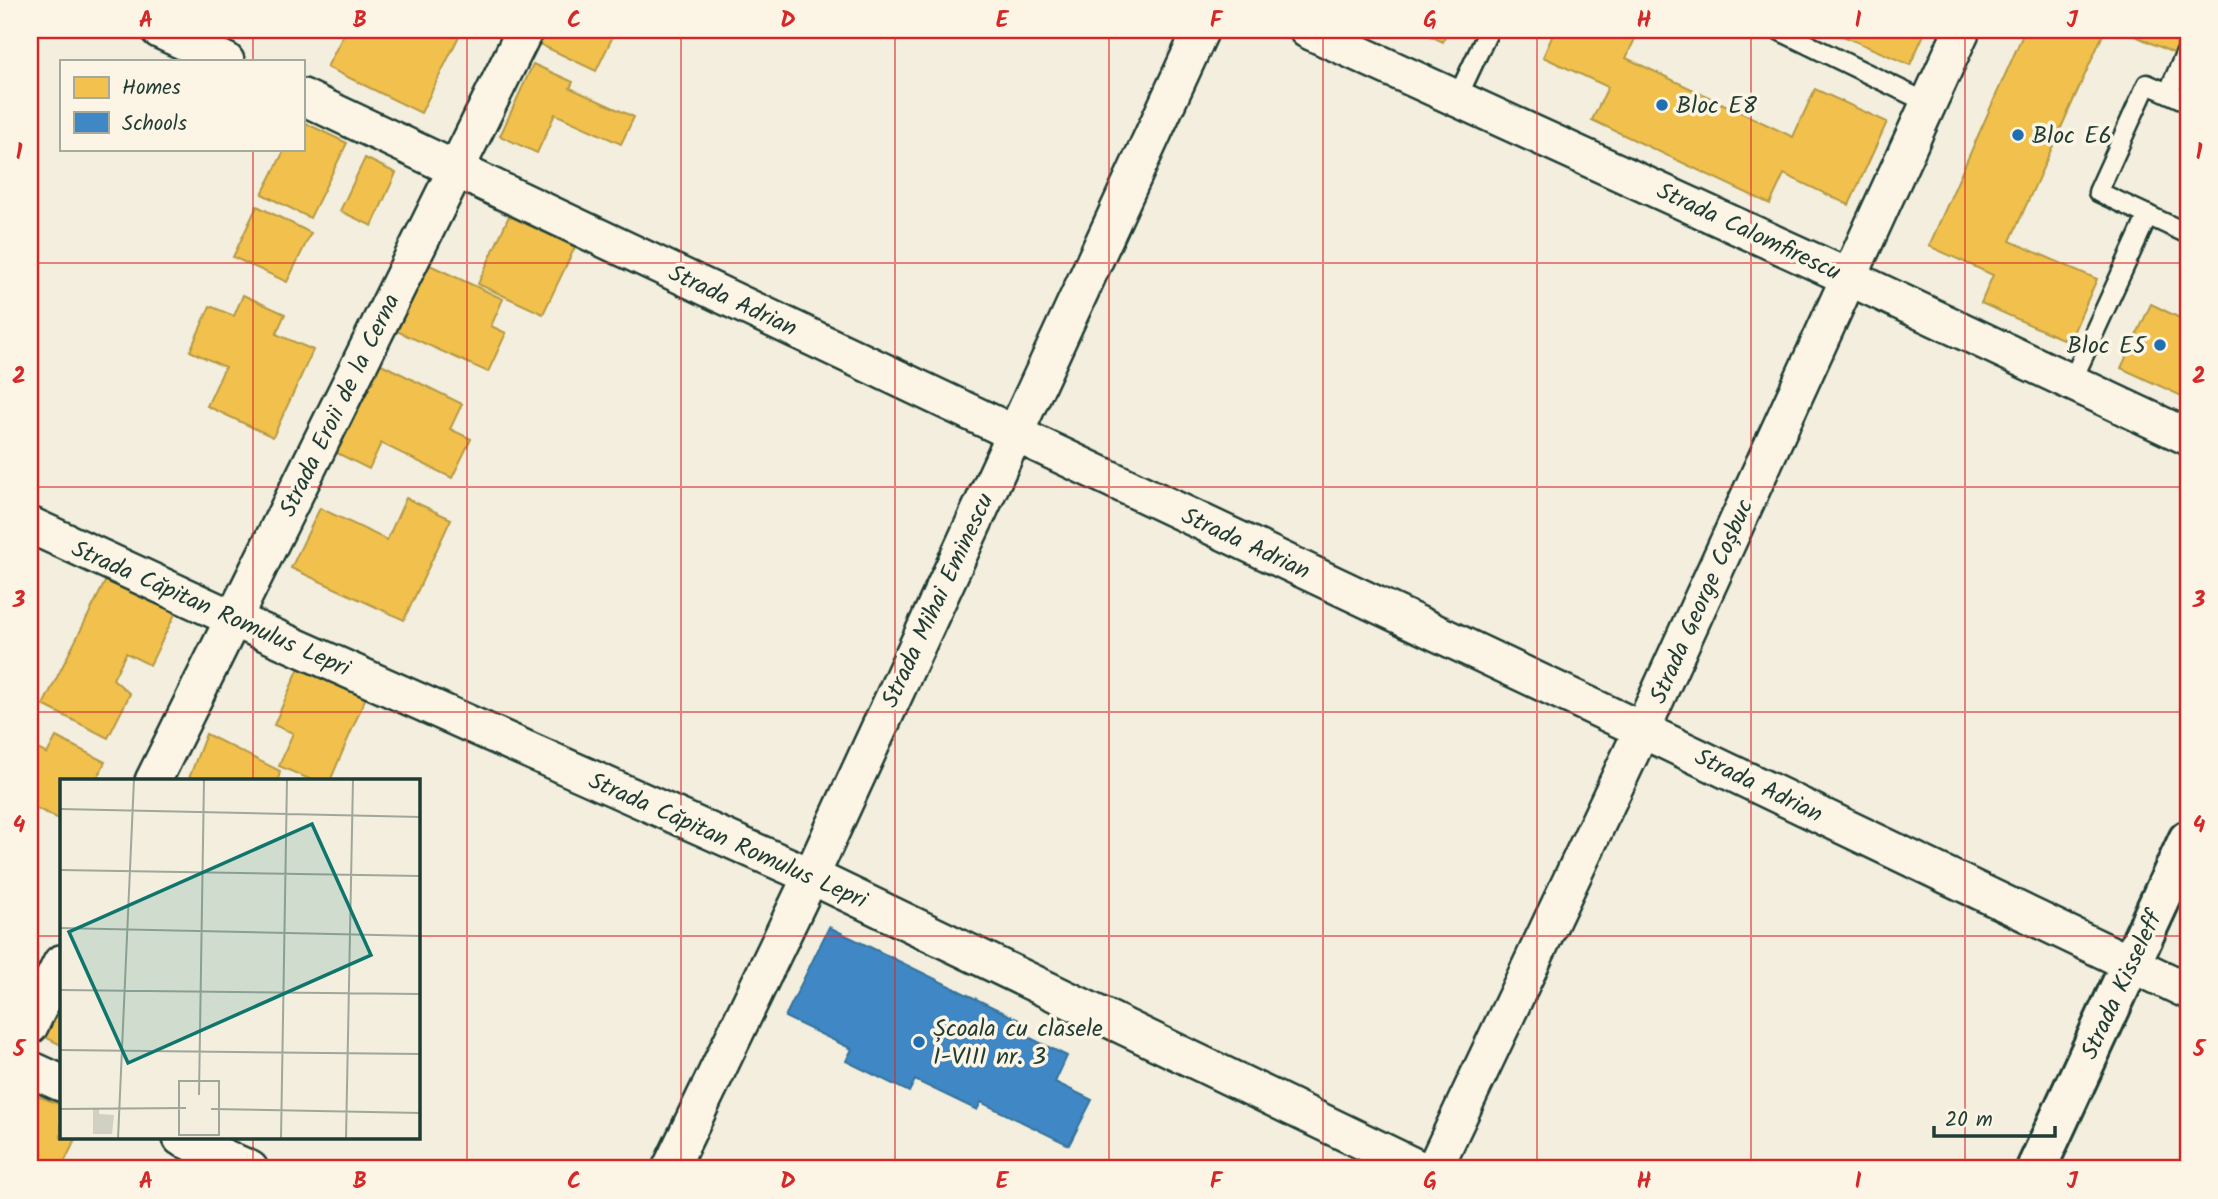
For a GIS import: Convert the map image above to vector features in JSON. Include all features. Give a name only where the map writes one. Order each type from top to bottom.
[{"type":"street","points":[[159,30],[224,60]]},
{"type":"street","name":"Strada Eroii de la Cerna","points":[[154,779],[525,30]]},
{"type":"street","name":"Strada Mihai Eminescu","points":[[670,1169],[811,876],[1201,30]]},
{"type":"street","name":"Strada Calomfirescu","points":[[1307,30],[1848,277],[2188,438]]},
{"type":"street","name":"Strada George Coșbuc","points":[[1434,1169],[1642,730],[1962,30]]},
{"type":"street","name":"Strada Adrian","points":[[304,97],[2188,991]]},
{"type":"street","name":"Strada Căpitan Romulus Lepri","points":[[30,525],[234,619],[811,876],[1420,1169]]},
{"type":"street","name":"Strada Kisseleff","points":[[2036,1169],[2188,840]]},
{"type":"street","points":[[30,1026],[60,965]]},
{"type":"street","points":[[30,1069],[60,1083]]},
{"type":"street","points":[[185,1140],[250,1169]]},
{"type":"lane","points":[[1457,98],[1489,30]]},
{"type":"lane","points":[[1778,30],[1928,103]]},
{"type":"lane","points":[[2168,93],[2188,48]]},
{"type":"lane","points":[[2188,103],[2147,84],[2098,192],[2188,234]]},
{"type":"lane","points":[[2072,381],[2148,215]]},
{"type":"building: Homes","points":[[346,30],[462,30],[421,113],[327,67]]},
{"type":"building: Homes","points":[[540,30],[616,30],[596,71],[535,42]]},
{"type":"building: Homes","points":[[1418,30],[1448,30],[1443,42]]},
{"type":"building: Homes","name":"Bloc E8","points":[[1555,30],[1639,30],[1626,58],[1793,137],[1815,89],[1887,122],[1849,205],[1784,174],[1770,204],[1592,120],[1608,87],[1543,57]]},
{"type":"building: Homes","points":[[1839,30],[1926,30],[1910,65],[1838,34]]},
{"type":"building: Homes","name":"Bloc E6","points":[[2025,30],[2105,30],[2010,241],[2097,279],[2069,342],[1981,303],[1993,275],[1929,246]]},
{"type":"building: Homes","points":[[2122,30],[2188,30],[2188,37],[2180,56]]},
{"type":"building: Homes","points":[[533,64],[573,82],[570,88],[634,117],[621,144],[555,114],[537,153],[500,136]]},
{"type":"building: Homes","points":[[304,122],[347,143],[310,218],[262,194],[284,150],[304,150]]},
{"type":"building: Homes","points":[[365,158],[396,173],[372,226],[340,211]]},
{"type":"building: Homes","points":[[257,206],[311,233],[287,282],[233,257]]},
{"type":"building: Homes","points":[[509,216],[575,247],[543,314],[478,284]]},
{"type":"building: Homes","points":[[421,261],[503,299],[491,326],[506,333],[488,372],[390,328]]},
{"type":"building: Homes","points":[[243,295],[285,314],[276,334],[313,350],[273,437],[207,406],[225,367],[190,351],[210,306],[234,316]]},
{"type":"building: Homes","name":"Bloc E5","points":[[2151,304],[2188,322],[2188,399],[2121,368]]},
{"type":"building: Homes","points":[[375,361],[462,404],[450,429],[471,439],[452,478],[381,443],[369,469],[331,450]]},
{"type":"building: Homes","points":[[406,498],[451,519],[404,620],[291,568],[320,508],[387,540]]},
{"type":"building: Homes","points":[[109,574],[178,608],[150,665],[126,653],[113,679],[130,694],[108,738],[43,705]]},
{"type":"building: Homes","points":[[301,663],[368,692],[331,779],[309,779],[279,766],[293,733],[274,725]]},
{"type":"building: Homes","points":[[206,734],[280,771],[278,779],[189,779]]},
{"type":"building: Homes","points":[[56,737],[105,762],[97,779],[60,779],[60,820],[30,805],[30,745],[47,754]]},
{"type":"building: Homes","points":[[60,999],[60,1044],[43,1036]]},
{"type":"building: Homes","points":[[30,1093],[60,1105],[60,1140],[75,1140],[61,1169],[30,1169]]},
{"type":"building: Schools","points":[[829,927],[1021,1021],[1016,1031],[1067,1056],[1055,1082],[1092,1100],[1069,1145],[981,1102],[977,1110],[915,1080],[909,1092],[846,1061],[852,1049],[785,1017]]},
{"type":"place","name":"Bloc E8","points":[[1662,105]]},
{"type":"place","name":"Bloc E6","points":[[2018,135]]},
{"type":"place","name":"Bloc E5","points":[[2160,345]]},
{"type":"place","name":"Școala cu clasele I-VIII nr. 3","points":[[919,1042]]}]
